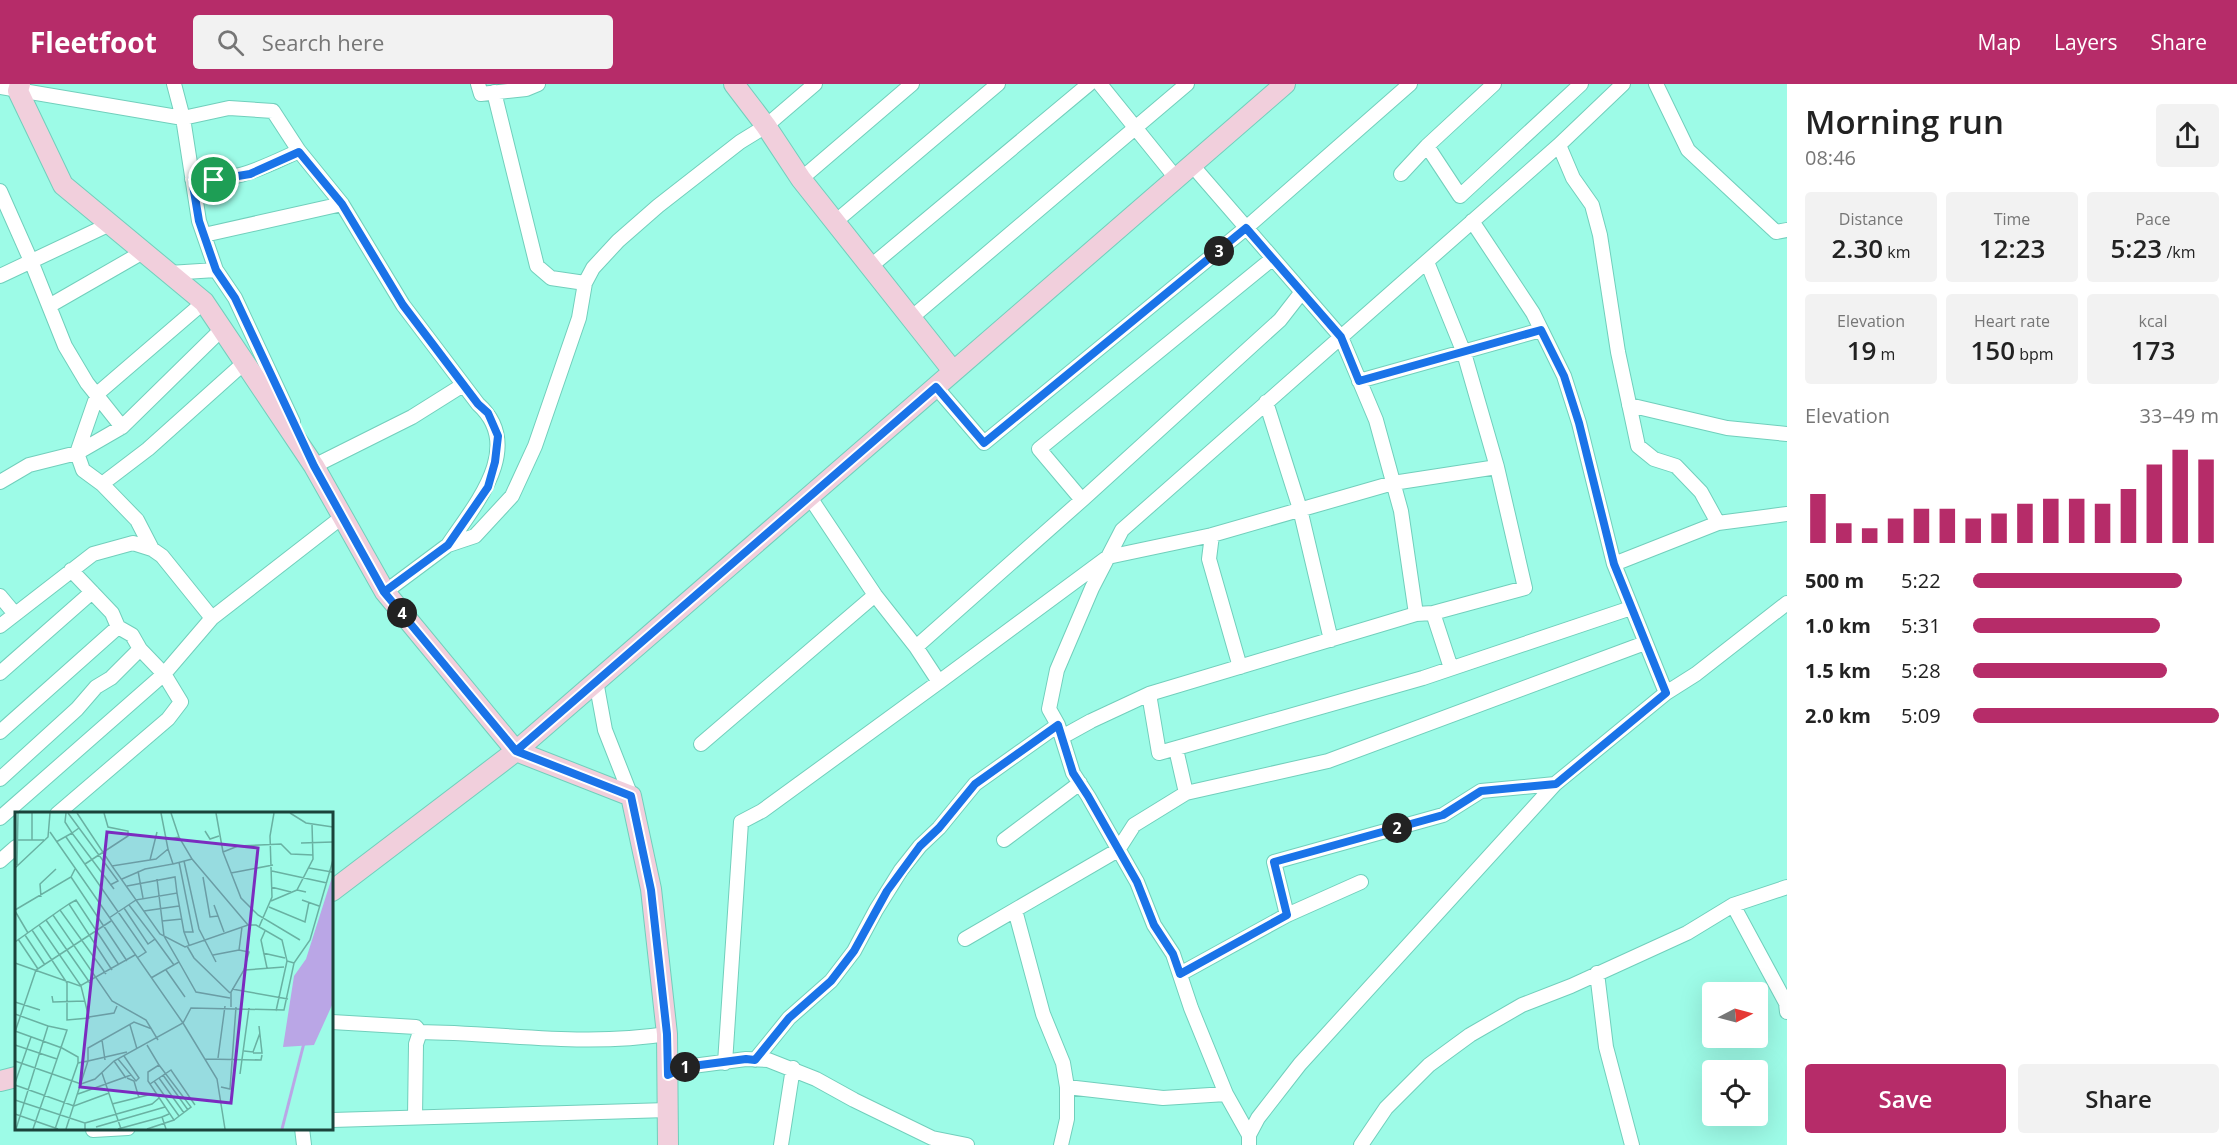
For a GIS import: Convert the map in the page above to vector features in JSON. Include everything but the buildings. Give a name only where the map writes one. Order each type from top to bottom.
[{"type":"street","points":[[174,84],[183,118],[199,221],[216,270],[235,298],[314,466],[384,592],[516,751],[631,796]]},
{"type":"street","points":[[478,84],[481,94],[526,89],[538,84]]},
{"type":"street","points":[[734,84],[766,126],[801,179],[953,371]]},
{"type":"street","points":[[384,592],[448,545],[475,536],[512,496],[535,446],[579,318],[585,284],[593,268],[618,241],[658,206],[740,142],[766,126],[815,84]]},
{"type":"street","points":[[801,179],[912,84]]},
{"type":"street","points":[[835,222],[998,84]]},
{"type":"street","points":[[871,267],[1089,84]]},
{"type":"street","points":[[1100,84],[1176,178]]},
{"type":"street","points":[[911,318],[1187,84]]},
{"type":"street","points":[[333,890],[516,751],[1285,84]]},
{"type":"street","points":[[936,387],[984,443],[1246,228],[1410,84]]},
{"type":"street","points":[[1401,174],[1427,146],[1494,84]]},
{"type":"street","points":[[1427,146],[1460,196],[1581,84]]},
{"type":"street","points":[[1250,1140],[1226,1094],[1173,954],[1154,925],[1137,882],[1073,773],[1060,731],[1049,709],[1057,670],[1092,588],[1122,530],[1559,145],[1623,84]]},
{"type":"street","points":[[1656,84],[1688,150],[1776,232],[1787,230]]},
{"type":"street","points":[[12,88],[183,118],[229,108],[273,111],[299,152],[342,204],[403,305],[463,385],[488,413],[498,436],[495,462],[488,487],[448,545]]},
{"type":"street","points":[[12,88],[63,185],[204,302],[314,466]]},
{"type":"street","points":[[494,92],[537,266],[551,278],[585,284]]},
{"type":"street","points":[[1559,145],[1573,178],[1592,206],[1600,235],[1618,352],[1638,446],[1654,459],[1676,466],[1701,492],[1718,523]]},
{"type":"street","points":[[192,179],[214,180],[250,174],[299,152]]},
{"type":"street","points":[[1191,165],[1341,337],[1376,420],[1401,511],[1416,614]]},
{"type":"street","points":[[0,191],[65,346],[96,397],[122,427]]},
{"type":"street","points":[[204,236],[342,204]]},
{"type":"street","points":[[1472,221],[1533,313],[1564,376],[1579,423],[1614,564],[1666,693]]},
{"type":"street","points":[[0,276],[110,224]]},
{"type":"street","points":[[49,306],[143,252]]},
{"type":"street","points":[[1082,500],[1039,449],[1272,259]]},
{"type":"street","points":[[755,1060],[789,1018],[831,981],[854,951],[887,891],[920,846],[939,828],[975,784],[1060,731],[1091,721],[1149,694],[1416,614],[1433,613],[1525,588],[1497,467],[1464,353],[1426,262]]},
{"type":"street","points":[[169,273],[216,270]]},
{"type":"street","points":[[916,647],[1280,320],[1301,293]]},
{"type":"street","points":[[152,549],[137,520],[102,484],[83,470],[77,453],[96,397],[204,302]]},
{"type":"street","points":[[0,482],[29,465],[77,453],[122,427],[222,329]]},
{"type":"street","points":[[1359,381],[1541,330]]},
{"type":"street","points":[[102,484],[148,449],[244,363]]},
{"type":"street","points":[[314,466],[412,417],[463,385]]},
{"type":"street","points":[[1266,402],[1300,509],[1331,640]]},
{"type":"street","points":[[1629,405],[1727,428],[1787,434]]},
{"type":"street","points":[[726,1063],[741,822],[762,811],[1108,557],[1212,535],[1393,483],[1497,467]]},
{"type":"street","points":[[809,496],[875,595],[916,647],[939,682]]},
{"type":"street","points":[[0,818],[164,674],[212,618],[342,517]]},
{"type":"street","points":[[1614,564],[1718,523],[1786,517]]},
{"type":"street","points":[[1212,535],[1209,559],[1240,667]]},
{"type":"street","points":[[0,626],[93,554],[133,543],[152,549],[162,556],[212,618]]},
{"type":"street","points":[[58,812],[168,719],[181,702],[164,674],[140,649],[132,635],[118,627],[112,613],[71,570]]},
{"type":"street","points":[[0,673],[92,592]]},
{"type":"street","points":[[701,744],[875,595]]},
{"type":"street","points":[[0,596],[15,614]]},
{"type":"street","points":[[1250,1140],[1258,1118],[1300,1064],[1556,784],[1666,693],[1696,674],[1787,603]]},
{"type":"street","points":[[1149,694],[1159,753],[1451,668],[1631,608]]},
{"type":"street","points":[[1433,613],[1451,668]]},
{"type":"street","points":[[0,732],[118,627]]},
{"type":"street","points":[[965,939],[1118,849],[1134,825],[1186,793],[1328,761],[1645,643]]},
{"type":"street","points":[[0,779],[77,709],[96,687],[111,678],[140,649]]},
{"type":"street","points":[[596,681],[605,730],[631,796],[650,881],[667,1034],[668,1145]]},
{"type":"street","points":[[1176,749],[1186,793]]},
{"type":"street","points":[[1004,840],[1080,783]]},
{"type":"street","points":[[1287,915],[1274,862],[1443,815],[1481,791],[1556,784]]},
{"type":"street","points":[[0,861],[15,848]]},
{"type":"street","points":[[1180,974],[1287,915],[1361,882]]},
{"type":"street","points":[[1361,1145],[1386,1108],[1429,1065],[1470,1035],[1522,1005],[1687,933],[1732,905],[1787,887]]},
{"type":"street","points":[[1732,905],[1786,1003],[1787,1012]]},
{"type":"street","points":[[1015,910],[1043,1014],[1063,1062],[1067,1087],[1067,1119],[1061,1145]]},
{"type":"street","points":[[1597,973],[1606,1047],[1632,1145]]},
{"type":"street","points":[[333,1022],[416,1027],[420,1032],[484,1034],[550,1040],[630,1040],[667,1034]]},
{"type":"street","points":[[416,1118],[416,1044],[420,1032]]},
{"type":"street","points":[[668,1075],[685,1067],[746,1059],[768,1060],[793,1068],[934,1142],[967,1145]]},
{"type":"street","points":[[781,1145],[793,1068]]},
{"type":"street","points":[[0,1081],[15,1077]]},
{"type":"street","points":[[1067,1087],[1163,1098],[1226,1094]]},
{"type":"street","points":[[333,1120],[668,1110]]},
{"type":"street","points":[[302,1130],[304,1145]]},
{"type":"route","points":[[214,180],[192,179],[199,221],[216,270],[235,298],[314,466],[384,592],[516,751],[631,796],[651,890],[667,1034],[668,1075],[685,1067],[746,1059],[755,1060],[789,1018],[831,981],[854,951],[901,870],[975,784],[1058,725],[1073,773],[1137,882],[1154,925],[1173,954],[1180,974],[1287,915],[1274,862],[1443,815],[1481,791],[1556,784],[1666,693],[1614,564],[1579,423],[1564,376],[1541,330],[1359,381],[1341,337],[1246,228],[984,443],[936,387],[516,751],[429,645],[384,592],[448,545],[488,487],[495,462],[498,436],[488,413],[478,404],[403,305],[342,204],[299,152],[250,174],[214,180]]}]
